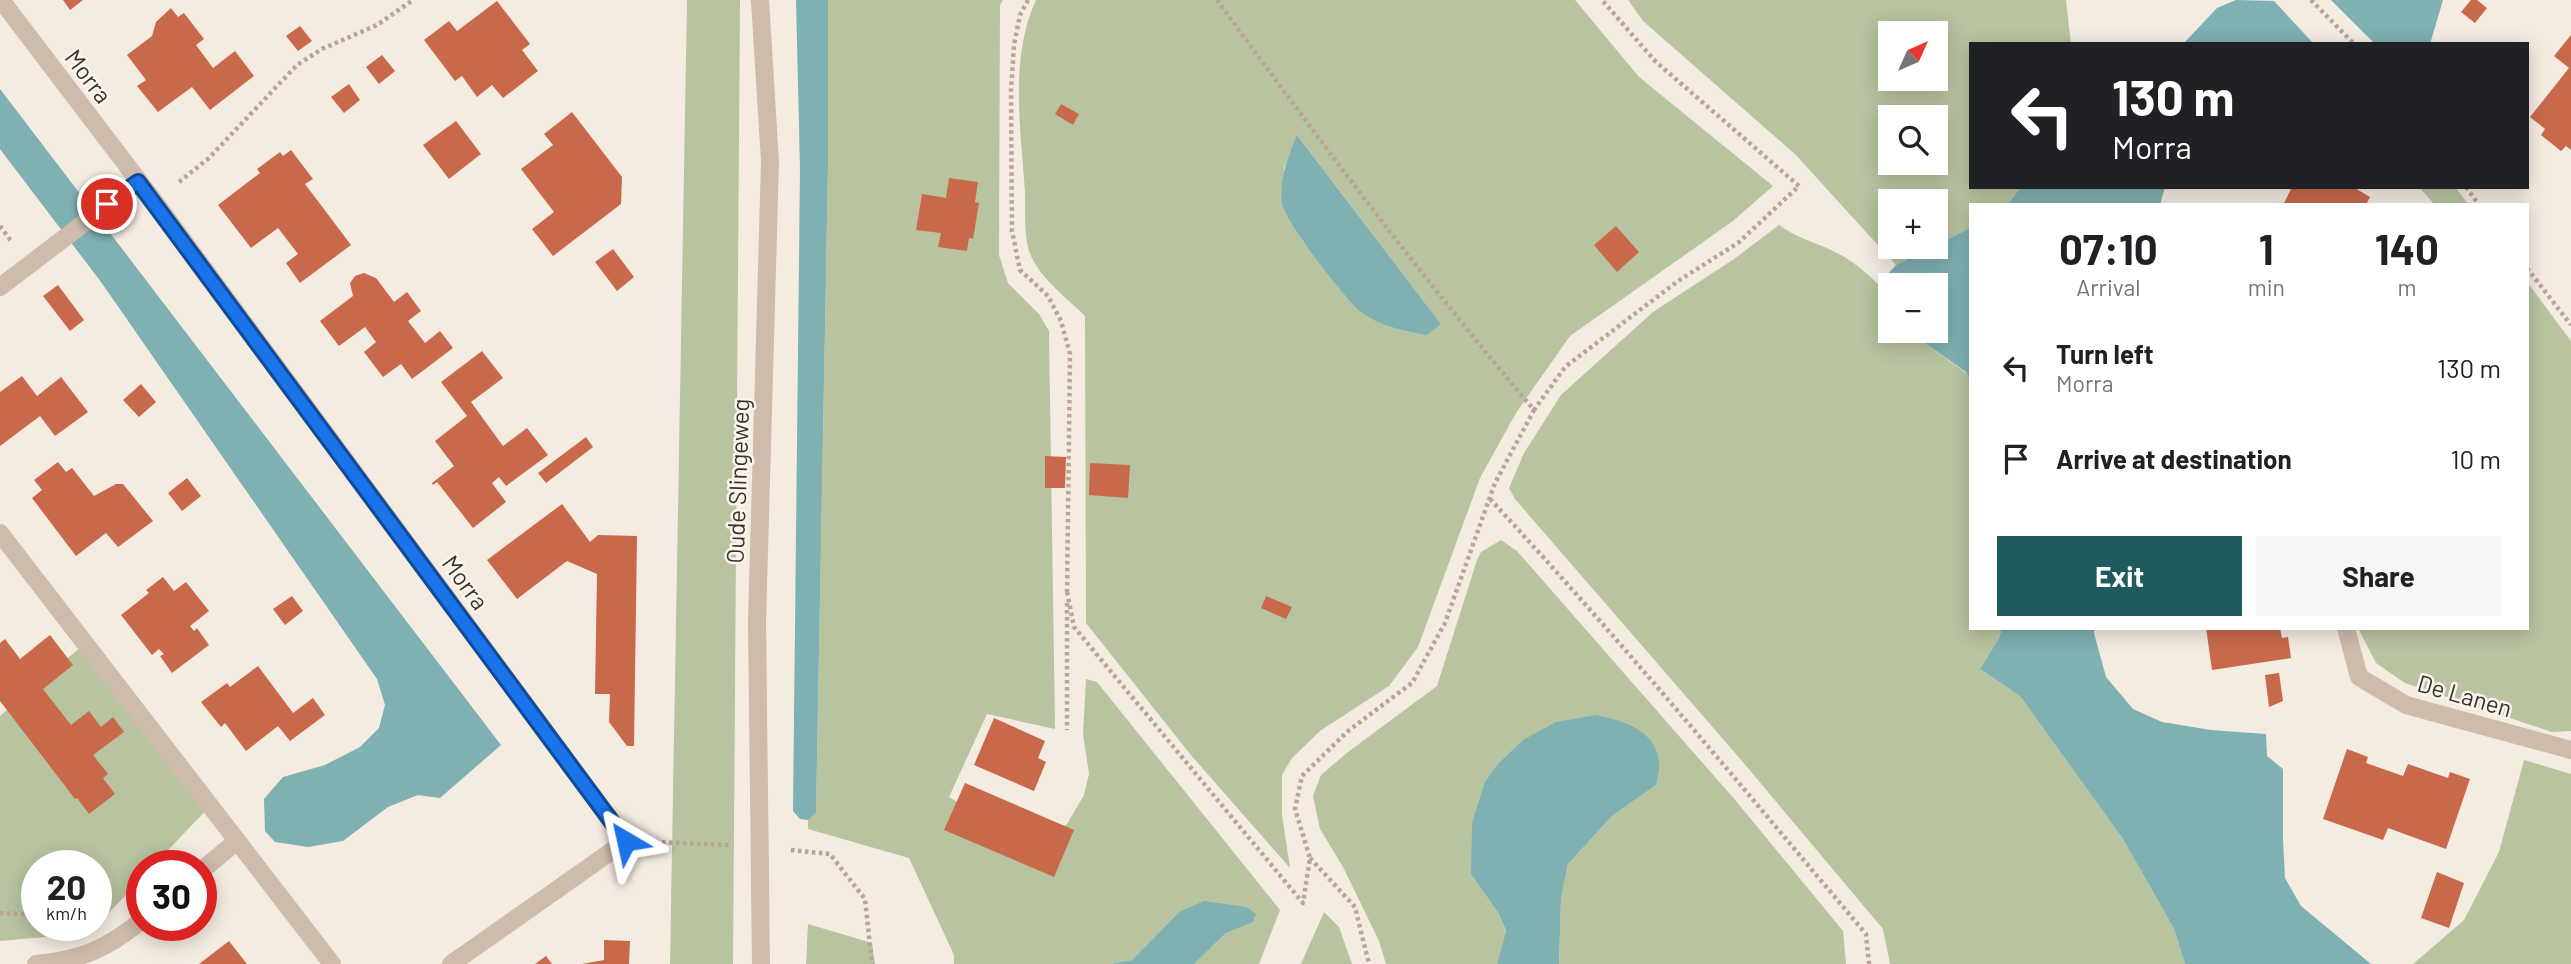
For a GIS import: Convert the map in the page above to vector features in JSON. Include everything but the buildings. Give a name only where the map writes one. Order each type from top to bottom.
[{"type":"street","name":"Morra","points":[[1,0],[154,201],[626,841]]},
{"type":"street","name":"Oude Slingeweg","points":[[760,0],[770,161],[757,621],[761,964]]},
{"type":"street","points":[[0,287],[138,182]]},
{"type":"street","points":[[0,533],[332,964]]},
{"type":"street","name":"De Lanen","points":[[2347,630],[2359,677],[2406,705],[2571,750]]},
{"type":"street","points":[[217,858],[237,841]]},
{"type":"street","points":[[452,964],[626,841]]},
{"type":"street","points":[[36,964],[67,961],[97,951],[126,932]]},
{"type":"path","points":[[154,201],[209,158],[297,65],[323,49],[377,25],[413,0]]},
{"type":"path","points":[[1028,0],[1020,15],[1014,45],[1011,90],[1012,231],[1020,270],[1048,296],[1061,321],[1070,354],[1067,730]]},
{"type":"path","points":[[1217,0],[1298,112],[1456,318],[1534,410]]},
{"type":"path","points":[[1067,592],[1074,627],[1303,903],[1310,859],[1295,809],[1302,776],[1348,731],[1412,683],[1445,623],[1495,482],[1534,410],[1565,367],[1678,281],[1738,243],[1799,186],[1655,61],[1601,0]]},
{"type":"path","points":[[2311,0],[2352,42]]},
{"type":"path","points":[[2529,271],[2571,325]]},
{"type":"path","points":[[1490,499],[1705,744],[1866,934],[1869,964]]},
{"type":"path","points":[[626,841],[760,846],[830,854],[865,899],[872,964]]},
{"type":"path","points":[[1310,859],[1355,907],[1369,964]]},
{"type":"path","points":[[0,913],[21,914]]},
{"type":"green space","points":[[687,0],[740,0],[733,964],[670,964]]},
{"type":"green space","points":[[828,0],[1003,0],[1000,5],[999,255],[1008,283],[1039,314],[1049,331],[1055,729],[987,714],[949,797],[1022,841],[1042,843],[1067,824],[1084,795],[1089,774],[1083,734],[1086,679],[1097,682],[1280,910],[1259,964],[1194,964],[1226,933],[1252,922],[1179,912],[1132,960],[1109,964],[954,964],[954,955],[909,858],[808,829],[808,820],[816,813],[828,166]]},
{"type":"green space","points":[[1036,0],[1575,0],[1639,77],[1773,186],[1733,221],[1570,336],[1516,413],[1480,478],[1418,647],[1389,686],[1320,731],[1292,758],[1282,775],[1282,815],[1290,868],[1190,754],[1086,623],[1085,316],[1042,273],[1031,256],[1027,241],[1019,95],[1022,46]],"holes":[[[1298,136],[1441,324],[1344,293],[1302,240],[1283,205],[1284,168]]]},
{"type":"green space","points":[[1628,0],[2066,0],[2071,42],[1969,42],[1969,189],[2019,189],[2009,203],[1969,203],[1969,228],[1948,239],[1948,189],[1878,189],[1878,245],[1795,154],[1643,21]]},
{"type":"green space","points":[[2421,189],[2457,189],[2467,203],[2433,203]]},
{"type":"green space","points":[[1779,225],[1839,254],[1878,284],[1878,343],[1925,343],[1966,373],[1969,379],[1969,630],[2001,630],[1980,669],[2020,696],[2123,839],[2174,929],[2185,964],[1890,964],[1883,929],[1742,761],[1515,499],[1509,488],[1524,453],[1561,395],[1653,312],[1734,259]]},
{"type":"green space","points":[[1891,259],[1908,259],[1896,265]]},
{"type":"green space","points":[[2529,285],[2571,341],[2571,731],[2552,732],[2405,683],[2376,663],[2359,630],[2529,630]]},
{"type":"green space","points":[[1501,540],[1517,551],[1736,801],[1843,931],[1846,964],[1559,964],[1561,898],[1568,864],[1612,816],[1656,785],[1471,874],[1499,914],[1506,932],[1497,964],[1386,964],[1379,941],[1343,867],[1320,829],[1313,796],[1321,775],[1437,686],[1477,560],[1481,552]]},
{"type":"green space","points":[[90,639],[210,806],[168,850],[126,850],[126,895],[112,910],[112,850],[21,850],[21,939],[0,941],[0,716]]},
{"type":"green space","points":[[2524,760],[2571,774],[2571,964],[2413,964],[2464,920],[2499,852]]},
{"type":"green space","points":[[1324,912],[1339,927],[1352,964],[1301,964]]},
{"type":"green space","points":[[808,924],[872,943],[875,964],[806,964]]},
{"type":"water","points":[[796,0],[828,0],[828,166],[816,813],[808,820],[800,819],[793,811],[800,168]]},
{"type":"water","points":[[2236,0],[2274,1],[2312,42],[2185,42],[2217,8]]},
{"type":"water","points":[[2331,0],[2443,0],[2431,42],[2373,42]]},
{"type":"water","points":[[0,89],[501,745],[440,798],[418,795],[388,807],[343,841],[308,847],[275,842],[265,831],[264,799],[283,777],[325,765],[360,747],[379,728],[385,705],[377,679],[101,282],[0,149]]},
{"type":"water","points":[[1297,135],[1441,324],[1427,335],[1401,330],[1361,312],[1330,277],[1293,226],[1282,203],[1281,194],[1285,168]]},
{"type":"water","points":[[2019,189],[2164,189],[2161,203],[2009,203]]},
{"type":"water","points":[[1969,228],[1969,379],[1966,372],[1925,343],[1948,343],[1948,273],[1889,273],[1896,265],[1908,259],[1948,259],[1948,239]]},
{"type":"water","points":[[2001,630],[2094,630],[2106,677],[2133,709],[2162,722],[2211,730],[2266,734],[2267,756],[2283,769],[2285,878],[2301,906],[2371,964],[2185,964],[2174,929],[2123,839],[2020,696],[1980,669]]},
{"type":"water","points":[[1597,715],[1628,724],[1652,742],[1659,763],[1656,785],[1612,816],[1568,864],[1561,898],[1559,964],[1497,964],[1506,931],[1499,914],[1471,874],[1472,823],[1485,782],[1498,764],[1523,740],[1556,722]]},
{"type":"water","points":[[1204,901],[1246,907],[1256,914],[1253,922],[1226,933],[1194,964],[1109,964],[1132,960],[1179,912]]},
{"type":"route","points":[[107,204],[138,182],[154,201],[626,841]]}]
